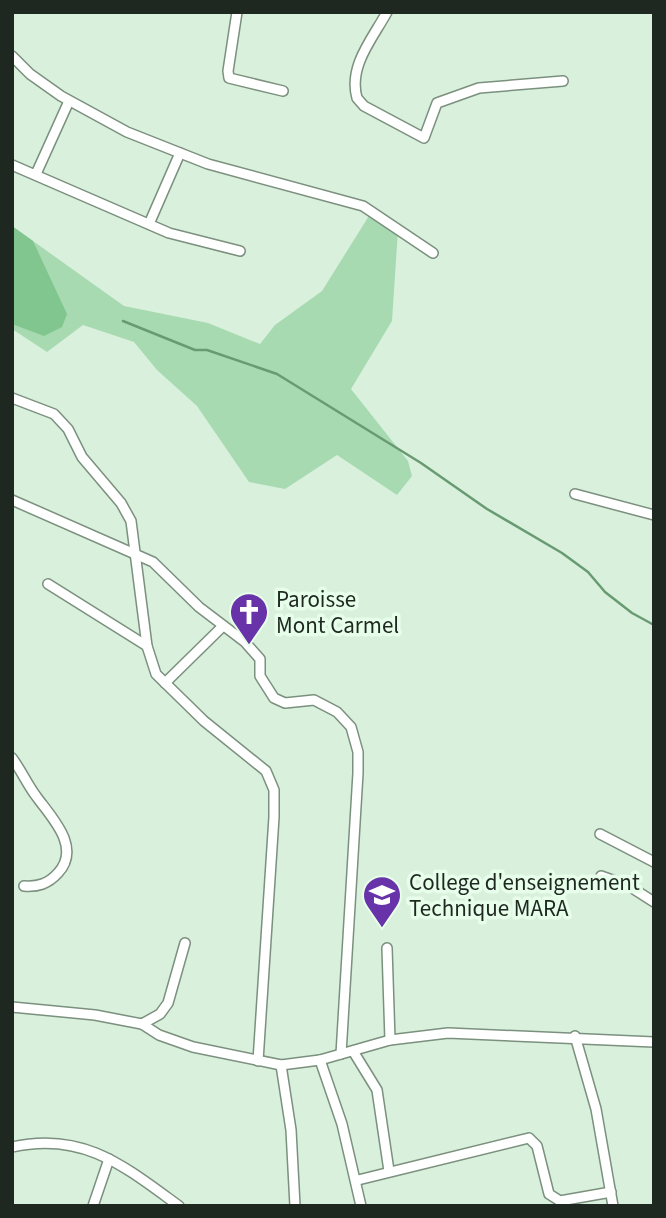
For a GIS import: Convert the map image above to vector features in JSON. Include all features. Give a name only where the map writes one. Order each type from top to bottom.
[{"type":"street","points":[[237,12],[229,78],[283,91]]},
{"type":"street","points":[[387,12],[372,33],[358,67],[357,98],[364,106],[424,138],[437,103],[479,88],[563,81]]},
{"type":"street","points":[[12,56],[30,74],[69,101],[127,132],[180,153],[331,200],[363,206],[433,253]]},
{"type":"street","points":[[36,174],[69,101]]},
{"type":"street","points":[[149,224],[180,153]]},
{"type":"street","points":[[12,164],[149,224],[199,242],[240,251]]},
{"type":"street","points":[[12,398],[54,414],[68,429],[82,457],[121,503],[131,521],[147,646],[156,674],[204,721],[266,771],[274,790],[258,1061]]},
{"type":"street","points":[[575,494],[654,516]]},
{"type":"street","points":[[12,500],[153,562],[223,626],[245,642],[260,659],[260,676],[278,701],[314,699],[337,712],[351,727],[358,752],[356,818],[341,1054]]},
{"type":"street","points":[[48,584],[147,646]]},
{"type":"street","points":[[165,683],[223,626]]},
{"type":"street","points":[[12,758],[61,830],[67,851],[65,863],[51,881],[37,887],[24,886]]},
{"type":"street","points":[[600,834],[654,862]]},
{"type":"street","points":[[601,876],[629,886],[654,902]]},
{"type":"street","points":[[142,1024],[160,1014],[168,1003],[185,943]]},
{"type":"street","points":[[387,948],[390,1040]]},
{"type":"street","points":[[12,1007],[142,1024],[174,1041],[281,1065],[320,1060],[390,1040],[448,1033],[575,1036],[654,1042]]},
{"type":"street","points":[[575,1036],[596,1109],[613,1206]]},
{"type":"street","points":[[354,1051],[377,1090],[389,1171]]},
{"type":"street","points":[[320,1060],[358,1180],[361,1206]]},
{"type":"street","points":[[281,1065],[291,1130],[295,1206]]},
{"type":"street","points":[[358,1180],[529,1138],[537,1146],[549,1194],[554,1199],[560,1201],[611,1192]]},
{"type":"street","points":[[12,1147],[41,1142],[86,1147],[109,1159],[179,1206]]},
{"type":"street","points":[[93,1206],[109,1159]]},
{"type":"green space","points":[[372,211],[398,230],[392,321],[351,389],[408,461],[412,476],[397,495],[337,455],[285,489],[249,482],[197,406],[157,370],[134,342],[83,325],[47,352],[12,329],[12,226],[124,306],[208,323],[260,344],[275,325],[322,291]]},
{"type":"green space","points":[[12,226],[33,241],[67,314],[62,327],[44,336],[12,324]]},
{"type":"waterway","points":[[123,321],[195,350],[207,350],[277,374],[421,463],[487,509],[562,553],[588,572],[605,592],[632,613],[654,625]]},
{"type":"place","name":"Paroisse Mont Carmel","points":[[249,646]]},
{"type":"place","name":"College d'enseignement Technique MARA","points":[[382,929]]}]
